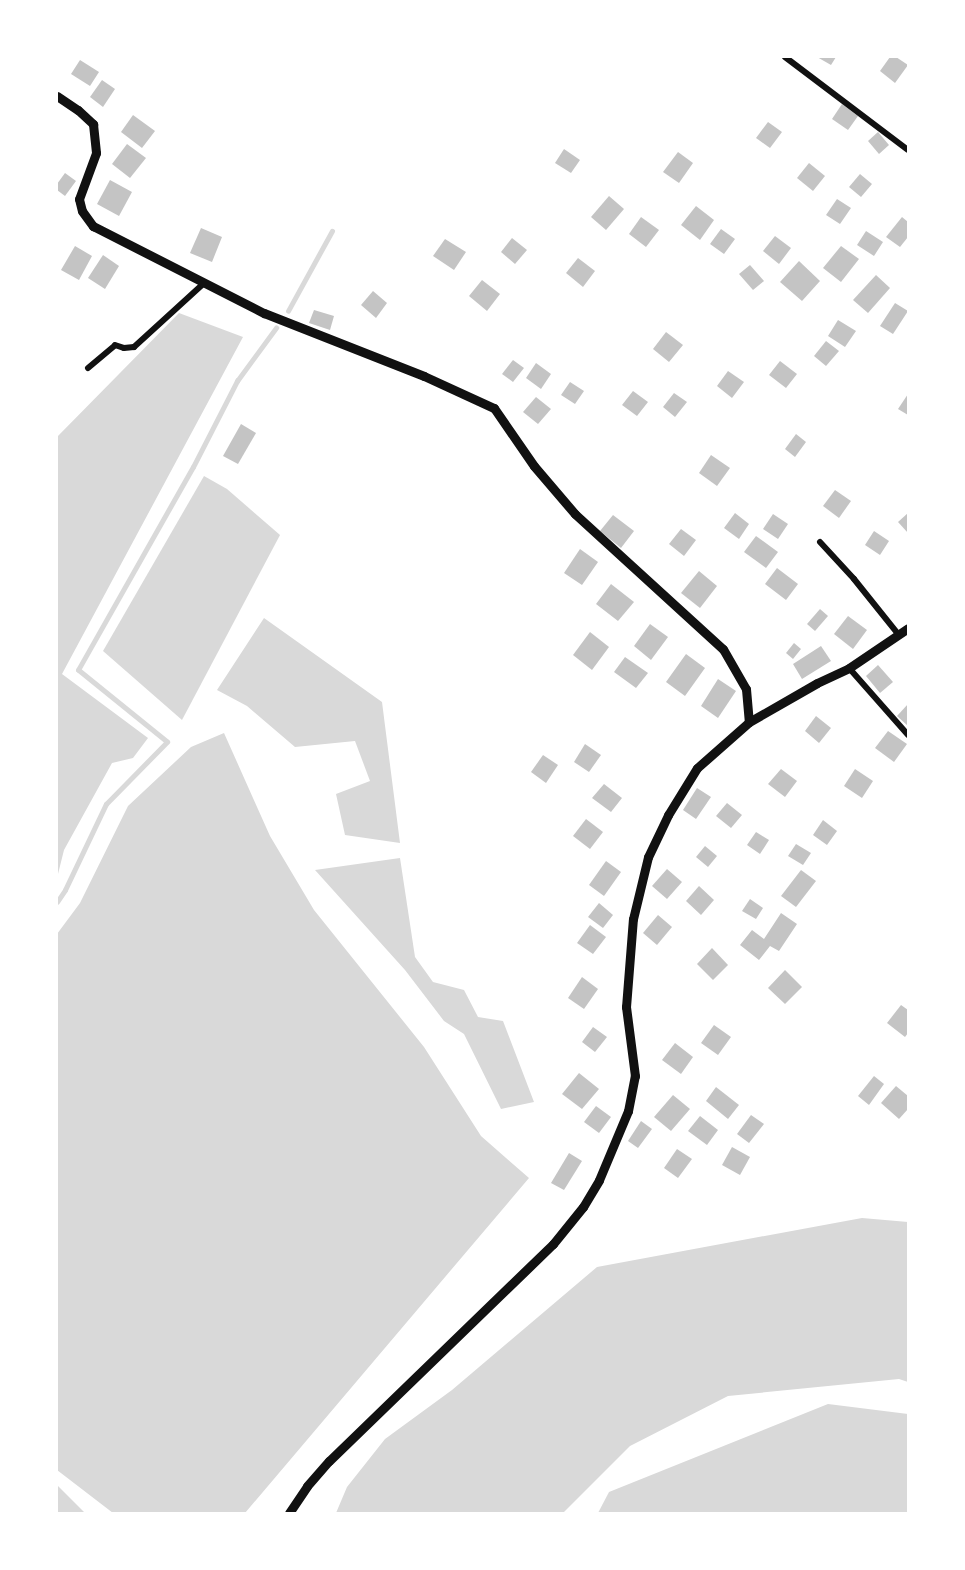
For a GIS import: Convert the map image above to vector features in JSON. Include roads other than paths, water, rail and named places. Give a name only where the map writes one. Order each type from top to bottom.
[{"type":"main road","points":[[57,96],[78,110],[93,124],[96,153],[79,199],[82,211],[93,226],[293,326],[424,376],[494,408],[534,466],[575,514],[723,649],[746,688],[749,722]]},
{"type":"main road","points":[[289,1513],[307,1486],[329,1461],[553,1244],[583,1207],[599,1180],[628,1111],[635,1076],[626,1006],[633,919],[648,857],[668,815],[697,768],[749,722],[817,683],[849,668],[908,628]]},
{"type":"street","points":[[785,57],[908,150]]},
{"type":"street","points":[[88,368],[115,345],[124,348],[134,347],[204,283]]},
{"type":"street","points":[[820,542],[854,579],[898,634]]},
{"type":"street","points":[[849,668],[908,735]]},
{"type":"waterway","points":[[288,311],[332,231]]},
{"type":"waterway","points":[[57,902],[106,804],[167,742],[78,670],[193,467],[237,381],[276,328]]}]
